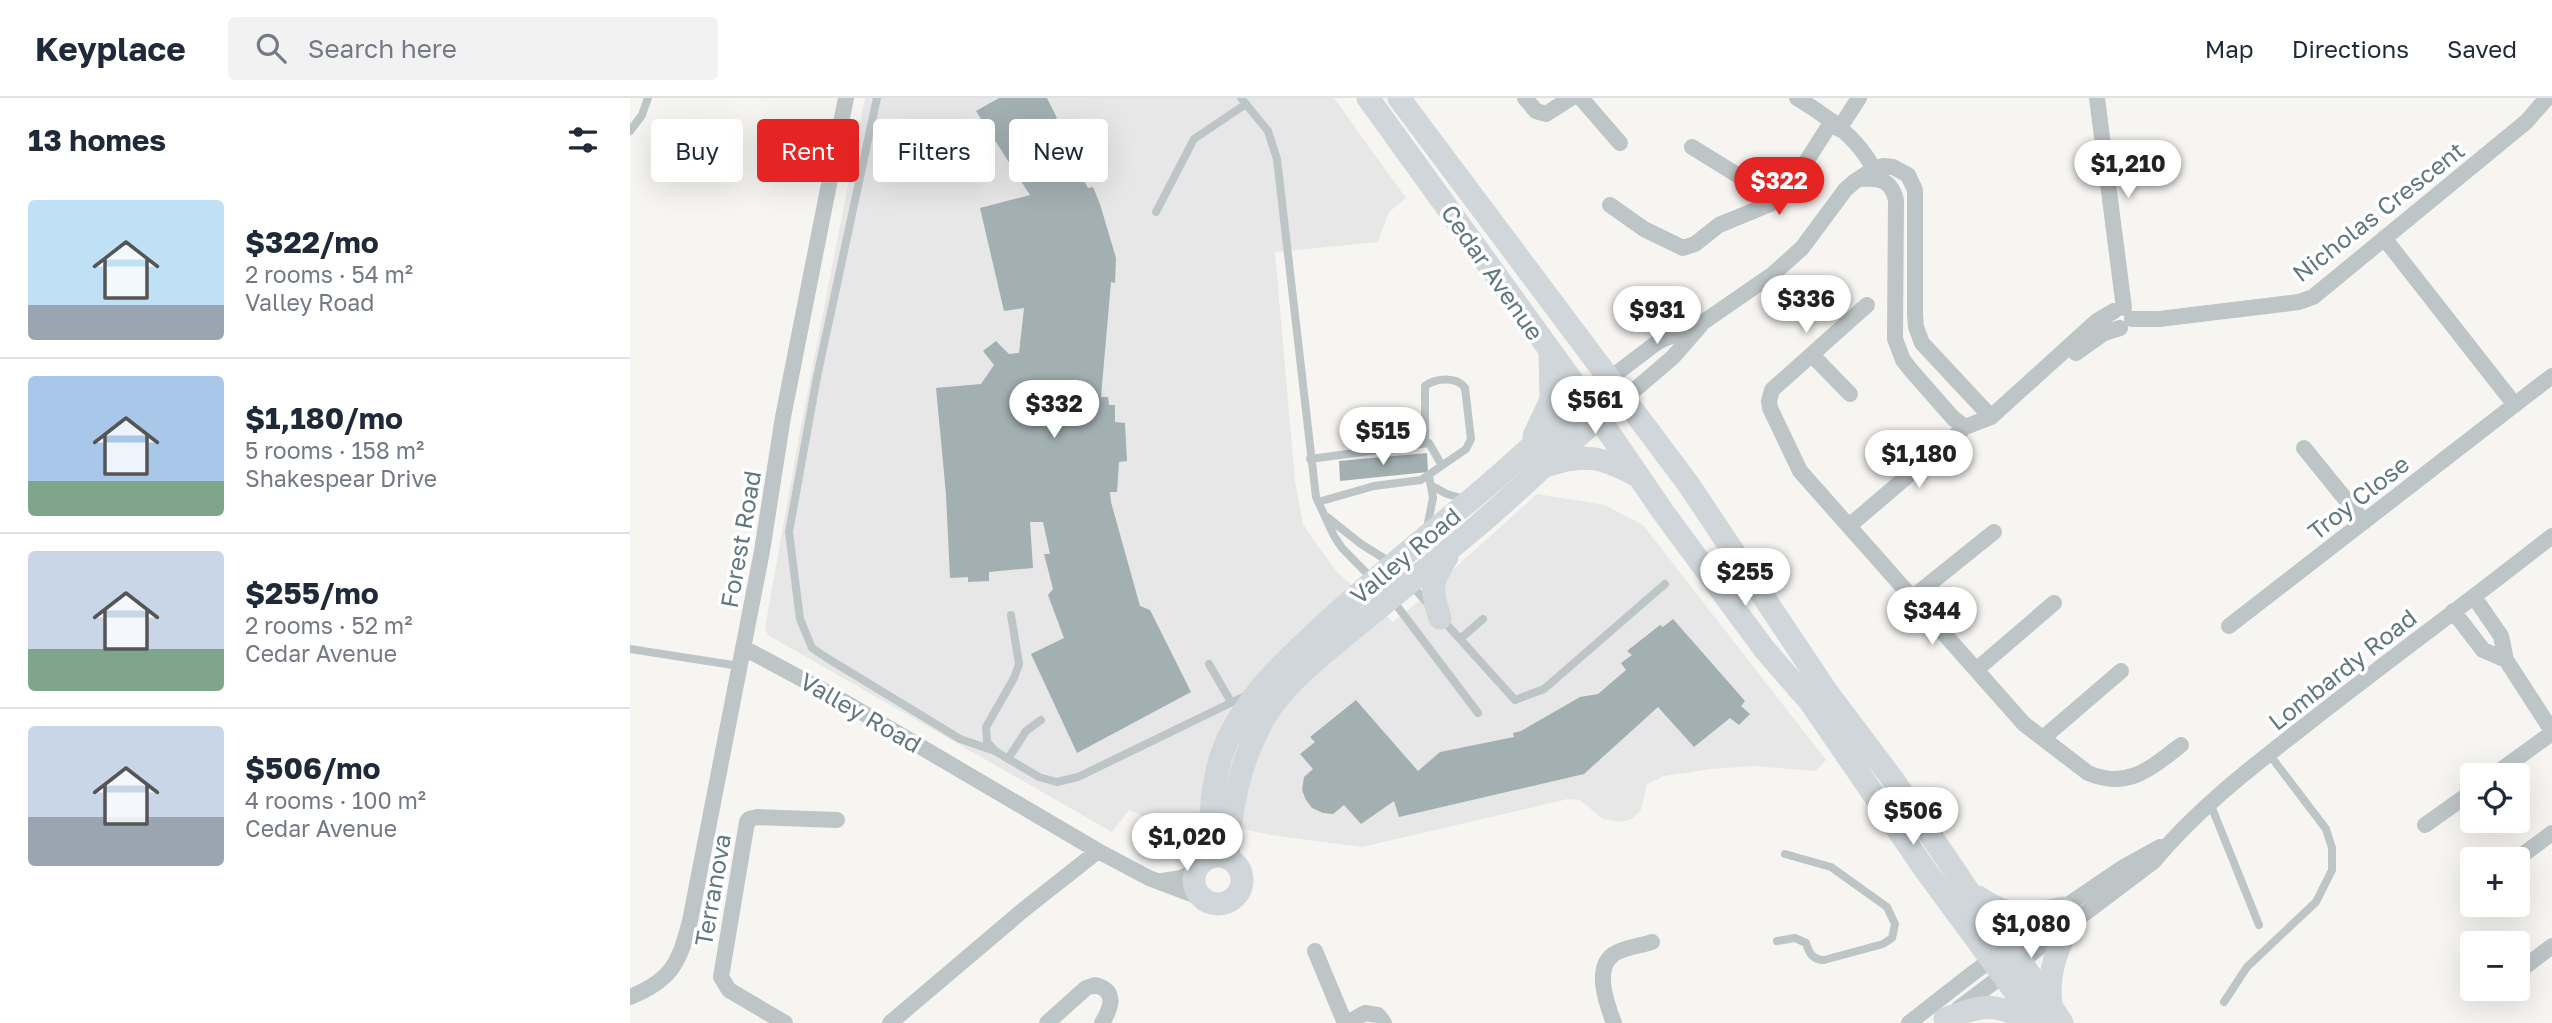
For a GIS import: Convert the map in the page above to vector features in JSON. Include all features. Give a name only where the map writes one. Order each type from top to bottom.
[{"type":"main road","name":"Cedar Avenue","points":[[1368,98],[1599,418],[1663,512],[1765,650],[1811,703],[1926,871],[2007,961]]},
{"type":"main road","name":"Cedar Avenue","points":[[1399,98],[1689,485],[1827,692],[1894,780],[1967,889],[2007,961],[2047,1019]]},
{"type":"main road","points":[[1530,445],[1551,400],[1550,352]]},
{"type":"main road","name":"Valley Road","points":[[1269,695],[1292,655],[1374,579],[1471,500],[1530,445],[1609,379]]},
{"type":"main road","name":"Valley Road","points":[[1211,862],[1211,815],[1219,765],[1225,746],[1251,700],[1269,695],[1315,662],[1624,399]]},
{"type":"main road","points":[[1541,468],[1571,458],[1598,458],[1618,465],[1641,479]]},
{"type":"main road","points":[[1440,618],[1433,593],[1433,580],[1454,545]]},
{"type":"main road","points":[[1211,862],[1240,870],[1242,880],[1237,895],[1226,903],[1217,904],[1202,898],[1195,886],[1211,862]]},
{"type":"main road","points":[[1943,1021],[1971,1009],[1990,1006],[2047,1019],[2049,977],[2066,916],[2018,915],[1993,908],[1967,889]]},
{"type":"street","name":"Forest Road","points":[[630,997],[662,980],[678,963],[690,922],[744,648],[783,417],[846,98]]},
{"type":"street","points":[[1525,98],[1536,111],[1546,114],[1571,98]]},
{"type":"street","points":[[1581,98],[1620,143]]},
{"type":"street","points":[[1797,98],[1836,125],[1866,153],[1876,173],[1891,187],[1897,206],[1895,340],[1903,360],[1953,418],[1965,427]]},
{"type":"street","points":[[1609,205],[1644,229],[1683,248],[1695,244],[1719,225],[1776,199],[1859,98]]},
{"type":"street","points":[[1849,526],[1965,427],[1991,417],[2097,321],[2122,317],[2097,98]]},
{"type":"street","name":"Nicholas Crescent","points":[[2122,317],[2159,319],[2306,300],[2318,294],[2526,122],[2547,98]]},
{"type":"street","points":[[1692,147],[1776,199]]},
{"type":"street","points":[[1876,173],[1888,167],[1901,170],[1908,175],[1915,190],[1916,327],[1922,343],[1991,417]]},
{"type":"street","name":"Valley Road","points":[[1609,379],[1659,341],[1702,323],[1773,274],[1793,257],[1844,190],[1859,179],[1876,173]]},
{"type":"street","points":[[2384,239],[2515,405]]},
{"type":"street","points":[[1894,299],[1916,300]]},
{"type":"street","points":[[1867,304],[1772,390],[1770,408],[1795,465],[2024,724],[2088,773],[2116,779],[2133,776],[2153,767],[2180,745]]},
{"type":"street","name":"Valley Road","points":[[1624,399],[1682,348],[1702,323]]},
{"type":"street","points":[[1812,355],[1850,394]]},
{"type":"street","name":"Troy Close","points":[[2229,625],[2552,376]]},
{"type":"street","points":[[2304,449],[2364,522]]},
{"type":"street","points":[[1913,597],[1994,532]]},
{"type":"street","name":"Lombardy Road","points":[[2007,961],[2123,868],[2165,845],[2269,754],[2552,536]]},
{"type":"street","points":[[2474,597],[2501,636],[2506,660],[2552,732],[2510,763]]},
{"type":"street","points":[[1976,670],[2054,603]]},
{"type":"street","points":[[2453,611],[2483,650],[2506,660]]},
{"type":"street","name":"Valley Road","points":[[744,648],[841,700],[1098,851],[1159,881],[1202,898]]},
{"type":"street","points":[[2043,738],[2121,671]]},
{"type":"street","points":[[2425,825],[2460,800]]},
{"type":"street","name":"Terranova","points":[[785,1023],[729,990],[721,977],[747,822],[757,817],[837,820]]},
{"type":"street","points":[[2530,849],[2552,833]]},
{"type":"street","points":[[890,1023],[1022,911],[1098,851]]},
{"type":"street","points":[[1159,881],[1181,878],[1211,862]]},
{"type":"street","points":[[1614,1023],[1605,993],[1606,963],[1619,951],[1652,943]]},
{"type":"street","points":[[2530,962],[2552,946]]},
{"type":"street","points":[[1315,951],[1346,1023],[1365,1013],[1378,1015],[1384,1023]]},
{"type":"street","points":[[1943,1021],[2007,961]]},
{"type":"street","points":[[1909,1023],[2007,961]]},
{"type":"street","points":[[1047,1023],[1086,988],[1095,985],[1104,988],[1111,998],[1111,1006],[1102,1023]]},
{"type":"lane","points":[[630,131],[642,115],[648,98]]},
{"type":"lane","points":[[877,98],[817,377],[789,532],[800,619],[812,648],[960,739],[995,751],[1039,777],[1056,782],[1068,780],[1231,702],[1269,695]]},
{"type":"lane","points":[[1156,212],[1194,139],[1244,101],[1268,131],[1277,159],[1313,485],[1318,502],[1342,548],[1391,598],[1478,713]]},
{"type":"lane","points":[[1318,502],[1374,486],[1421,480],[1466,449],[1470,443],[1465,388],[1462,382],[1434,381],[1425,386],[1425,443]]},
{"type":"lane","points":[[1310,459],[1425,443],[1431,444],[1441,464]]},
{"type":"lane","points":[[1424,538],[1433,498],[1429,476]]},
{"type":"lane","points":[[1432,486],[1447,494],[1471,500]]},
{"type":"lane","points":[[1327,517],[1393,564],[1515,700],[1544,689],[1665,583]]},
{"type":"lane","points":[[995,751],[987,742],[986,727],[1019,664],[1011,615]]},
{"type":"lane","points":[[1460,639],[1483,619]]},
{"type":"lane","points":[[630,649],[740,666]]},
{"type":"lane","points":[[1209,664],[1231,702]]},
{"type":"lane","points":[[1008,759],[1026,731],[1041,720]]},
{"type":"lane","points":[[2224,1002],[2247,967],[2316,902],[2332,870],[2332,848],[2326,829],[2269,754]]},
{"type":"lane","points":[[2210,803],[2259,925]]},
{"type":"lane","points":[[1777,941],[1795,938],[1806,943],[1810,953],[1818,960],[1824,960],[1883,944],[1892,938],[1895,924],[1887,906],[1830,867],[1785,854]]},
{"type":"shaded area","points":[[865,98],[1334,98],[1406,198],[1389,212],[1378,242],[1275,252],[1295,481],[1303,524],[1337,572],[1393,622],[1438,586],[1537,494],[1605,505],[1643,525],[1826,760],[1815,771],[1753,766],[1664,776],[1647,784],[1641,810],[1633,818],[1622,822],[1603,819],[1580,800],[1568,799],[1362,847],[1271,835],[1182,816],[1143,816],[1129,810],[1112,832],[768,635],[765,628],[849,182],[859,182],[859,129]]},
{"type":"building","points":[[999,98],[1047,98],[1057,118],[1009,119],[1009,162],[995,141],[995,119],[981,119],[976,111]]},
{"type":"building","points":[[1022,182],[1085,182],[1088,188],[1093,187],[1100,204],[1116,258],[1115,283],[1111,282],[1101,397],[1108,397],[1109,405],[1115,405],[1115,422],[1125,423],[1127,461],[1119,462],[1117,492],[1110,492],[1111,502],[1140,606],[1150,610],[1191,692],[1077,753],[1031,654],[1064,638],[1048,595],[1053,589],[1044,554],[1050,554],[1043,522],[1030,522],[1033,568],[989,572],[989,581],[968,582],[968,577],[950,578],[946,494],[936,388],[981,384],[994,365],[983,351],[996,341],[1009,354],[1019,353],[1024,308],[1004,311],[980,208],[1030,195]]},
{"type":"building","points":[[1427,453],[1428,472],[1340,481],[1339,461]]},
{"type":"building","points":[[1673,619],[1745,701],[1741,706],[1750,714],[1739,725],[1730,718],[1694,747],[1658,707],[1584,774],[1399,817],[1394,801],[1361,824],[1344,805],[1333,814],[1323,813],[1312,808],[1306,800],[1302,790],[1304,777],[1313,769],[1300,754],[1315,742],[1310,737],[1356,700],[1418,771],[1440,752],[1514,737],[1513,733],[1580,697],[1598,694],[1626,670],[1621,663],[1632,655],[1627,651],[1660,625],[1663,627]]}]
